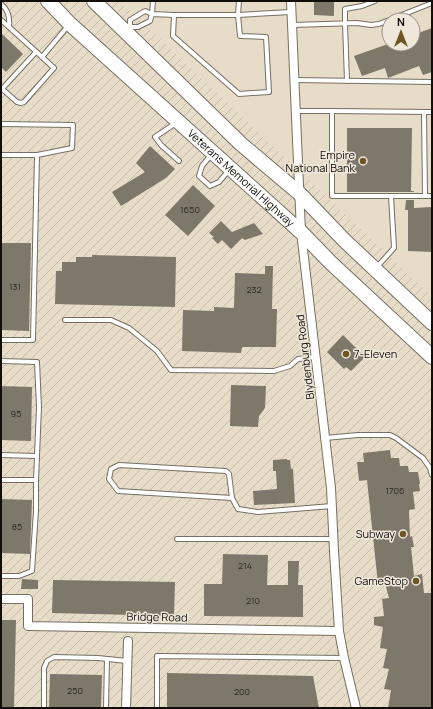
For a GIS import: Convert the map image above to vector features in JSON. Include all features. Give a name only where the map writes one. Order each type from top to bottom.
[{"type":"highway","name":"Veterans Memorial Highway","points":[[48,1],[70,24],[301,232],[330,262],[432,357]]},
{"type":"highway","points":[[94,1],[128,29],[241,144],[299,193],[344,240],[432,322]]},
{"type":"street","name":"Blydenburg Road","points":[[291,1],[301,232],[331,488],[339,631],[356,708]]},
{"type":"street","name":"Bridge Road","points":[[1,599],[28,599],[28,626],[339,631]]},
{"type":"street","points":[[126,708],[128,641]]},
{"type":"lane","points":[[153,1],[152,14],[150,21],[138,27],[128,29],[130,20],[144,11],[152,14],[174,15],[238,15],[292,12]]},
{"type":"lane","points":[[174,15],[173,36],[239,94],[269,92],[266,37],[240,36],[238,15],[239,1]]},
{"type":"lane","points":[[347,80],[345,9],[362,6],[375,1]]},
{"type":"lane","points":[[292,25],[357,22],[371,25],[380,24],[432,3]]},
{"type":"lane","points":[[1,4],[8,13],[10,20],[9,27]]},
{"type":"lane","points":[[1,20],[54,68],[24,102],[17,102],[1,88],[36,52]]},
{"type":"lane","points":[[42,57],[70,24]]},
{"type":"lane","points":[[294,80],[432,82]]},
{"type":"lane","points":[[296,111],[432,112]]},
{"type":"lane","points":[[332,111],[332,196],[432,196]]},
{"type":"lane","points":[[424,112],[425,196]]},
{"type":"lane","points":[[178,122],[155,137],[161,145],[179,161]]},
{"type":"lane","points":[[1,124],[73,125],[72,148],[37,155],[1,155]]},
{"type":"lane","points":[[213,153],[202,166],[199,176],[210,186],[219,182],[230,169]]},
{"type":"lane","points":[[1,340],[34,340],[37,155]]},
{"type":"lane","points":[[375,269],[394,248],[391,196]]},
{"type":"lane","points":[[66,320],[111,320],[129,328],[157,351],[170,370],[274,371],[290,366],[298,359],[316,357]]},
{"type":"lane","points":[[1,361],[37,362],[39,408],[36,512],[32,571],[19,576],[1,576]]},
{"type":"lane","points":[[325,438],[390,434],[423,458],[430,468],[432,475]]},
{"type":"lane","points":[[1,455],[37,456]]},
{"type":"lane","points":[[232,498],[118,491],[109,479],[111,469],[119,465],[226,471],[229,474],[232,498],[238,509],[258,512],[332,506]]},
{"type":"lane","points":[[1,480],[36,480]]},
{"type":"lane","points":[[177,540],[333,539]]},
{"type":"lane","points":[[157,708],[157,656],[344,658]]},
{"type":"lane","points":[[44,708],[44,668],[47,661],[54,657],[98,658],[128,661]]},
{"type":"lane","points":[[106,708],[107,659]]},
{"type":"shaded area","points":[[1,1],[120,1],[432,296],[432,708],[1,708]]},
{"type":"shaded area","points":[[120,1],[432,1],[432,296]]},
{"type":"building","points":[[314,1],[334,1],[334,16],[314,15]]},
{"type":"building","points":[[432,28],[432,72],[423,75],[419,66],[388,78],[385,68],[362,76],[354,56],[381,46],[381,52],[421,52],[421,32]]},
{"type":"building","points":[[1,33],[23,54],[6,72],[1,67]]},
{"type":"building","name":"Empire National Bank","points":[[347,128],[412,128],[411,191],[414,192],[347,192]]},
{"type":"building","points":[[150,146],[175,169],[166,178],[121,206],[112,192],[145,172],[136,163]]},
{"type":"building","points":[[193,185],[215,206],[188,236],[165,215]]},
{"type":"building","points":[[406,200],[414,200],[414,208],[431,207],[432,252],[408,251],[408,210],[405,210]]},
{"type":"building","points":[[221,221],[232,232],[254,223],[263,234],[245,240],[242,238],[231,249],[222,240],[218,244],[212,238],[214,237],[209,233]]},
{"type":"building","points":[[1,243],[31,243],[29,331],[1,330]]},
{"type":"building","points":[[92,255],[176,257],[175,307],[55,304],[56,271],[62,271],[62,262],[76,262],[76,257],[92,257]]},
{"type":"building","points":[[265,266],[273,266],[272,309],[277,309],[276,347],[242,347],[241,353],[182,351],[183,310],[214,311],[214,307],[234,308],[235,273],[265,274]]},
{"type":"building","name":"7-Eleven","points":[[343,335],[365,357],[351,371],[346,367],[344,369],[327,352]]},
{"type":"building","points":[[231,385],[266,386],[265,408],[259,416],[258,427],[230,426]]},
{"type":"building","points":[[1,386],[32,387],[31,441],[1,440]]},
{"type":"building","points":[[390,450],[391,458],[399,458],[400,466],[408,466],[409,472],[418,472],[420,484],[420,491],[413,492],[415,509],[409,510],[410,537],[412,536],[414,547],[411,547],[414,576],[422,574],[424,593],[432,593],[432,708],[388,708],[391,690],[384,689],[389,669],[383,668],[387,649],[380,648],[383,627],[374,625],[374,617],[384,616],[382,599],[389,598],[385,583],[378,584],[367,480],[359,481],[357,462],[364,462],[363,453]]},
{"type":"building","points":[[273,460],[290,460],[291,469],[293,469],[295,503],[254,505],[253,491],[277,489],[276,471],[273,471]]},
{"type":"building","points":[[1,499],[32,500],[30,554],[1,553]]},
{"type":"building","points":[[223,554],[268,555],[267,585],[288,585],[288,561],[299,561],[298,585],[303,585],[303,617],[204,616],[204,584],[222,584]]},
{"type":"building","points":[[22,579],[38,580],[38,589],[21,589]]},
{"type":"building","points":[[53,580],[175,582],[174,616],[52,613]]},
{"type":"building","points":[[1,620],[16,620],[14,707],[1,707]]},
{"type":"building","points":[[167,673],[313,676],[319,708],[167,708]]},
{"type":"building","points":[[50,674],[102,675],[101,708],[49,708]]},
{"type":"place","name":"Empire National Bank","points":[[363,161]]},
{"type":"place","name":"7-Eleven","points":[[346,354]]},
{"type":"place","name":"Subway","points":[[403,534]]},
{"type":"place","name":"GameStop","points":[[416,581]]}]
